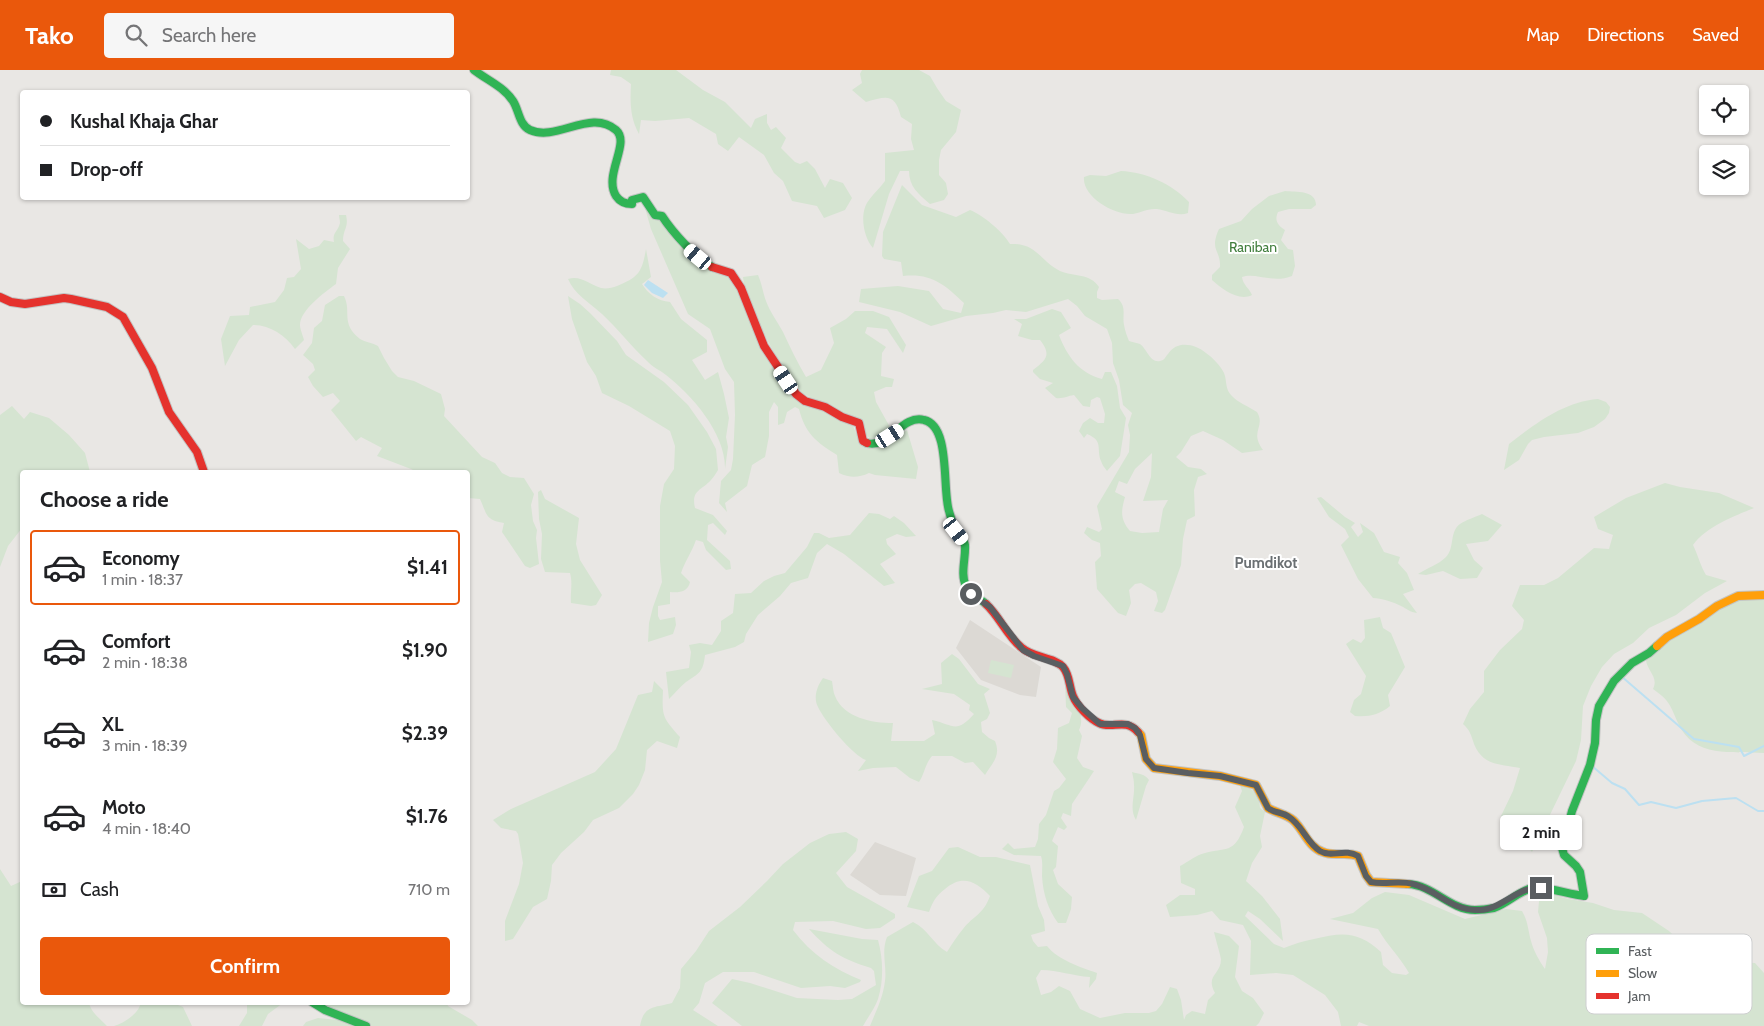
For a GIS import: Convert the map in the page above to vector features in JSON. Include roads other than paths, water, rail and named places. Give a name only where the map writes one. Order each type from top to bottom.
[{"type":"main road","points":[[474,70],[509,96],[516,106],[522,123],[530,130],[542,132],[594,123],[607,124],[618,131],[621,144],[611,173],[613,192],[622,202],[628,204],[632,204],[632,200],[643,197],[655,215],[662,216],[669,227],[688,248],[710,266],[731,273],[741,288],[764,346],[796,394],[802,399],[826,407],[842,417],[856,421],[859,424],[863,440],[870,444],[880,442],[913,419],[924,420],[934,426],[939,433],[944,456],[947,504],[956,531],[963,540],[966,557],[965,581],[968,590],[990,607],[1023,650],[1063,666],[1073,697],[1093,719],[1103,724],[1128,724],[1135,728],[1140,735],[1146,759],[1154,768],[1220,776],[1256,785],[1268,808],[1291,818],[1309,841],[1320,851],[1329,853],[1348,852],[1358,856],[1366,876],[1371,882],[1413,884],[1434,892],[1454,905],[1473,910],[1493,908],[1516,895],[1536,887],[1584,896],[1584,888],[1578,870],[1573,862],[1565,858],[1562,848],[1572,810],[1590,765],[1597,713],[1607,690],[1632,663],[1667,637],[1699,619],[1717,606],[1738,596],[1764,595]]},
{"type":"main road","points":[[0,298],[25,304],[64,298],[71,299],[107,307],[123,317],[152,368],[173,419],[198,452],[203,470]]},
{"type":"main road","points":[[317,1005],[366,1026]]},
{"type":"water","points":[[648,280],[668,293],[663,298],[652,293],[644,285]]},
{"type":"waterway","points":[[1621,676],[1694,739],[1739,747],[1744,756],[1764,746]]},
{"type":"waterway","points":[[1592,766],[1612,783],[1625,789],[1639,805],[1651,802],[1676,808],[1702,801],[1736,798],[1758,811],[1764,811]]},
{"type":"district","name":"Pumdikot","points":[[1266,563]]},
{"type":"park label","name":"Raniban","points":[[1253,247]]}]
